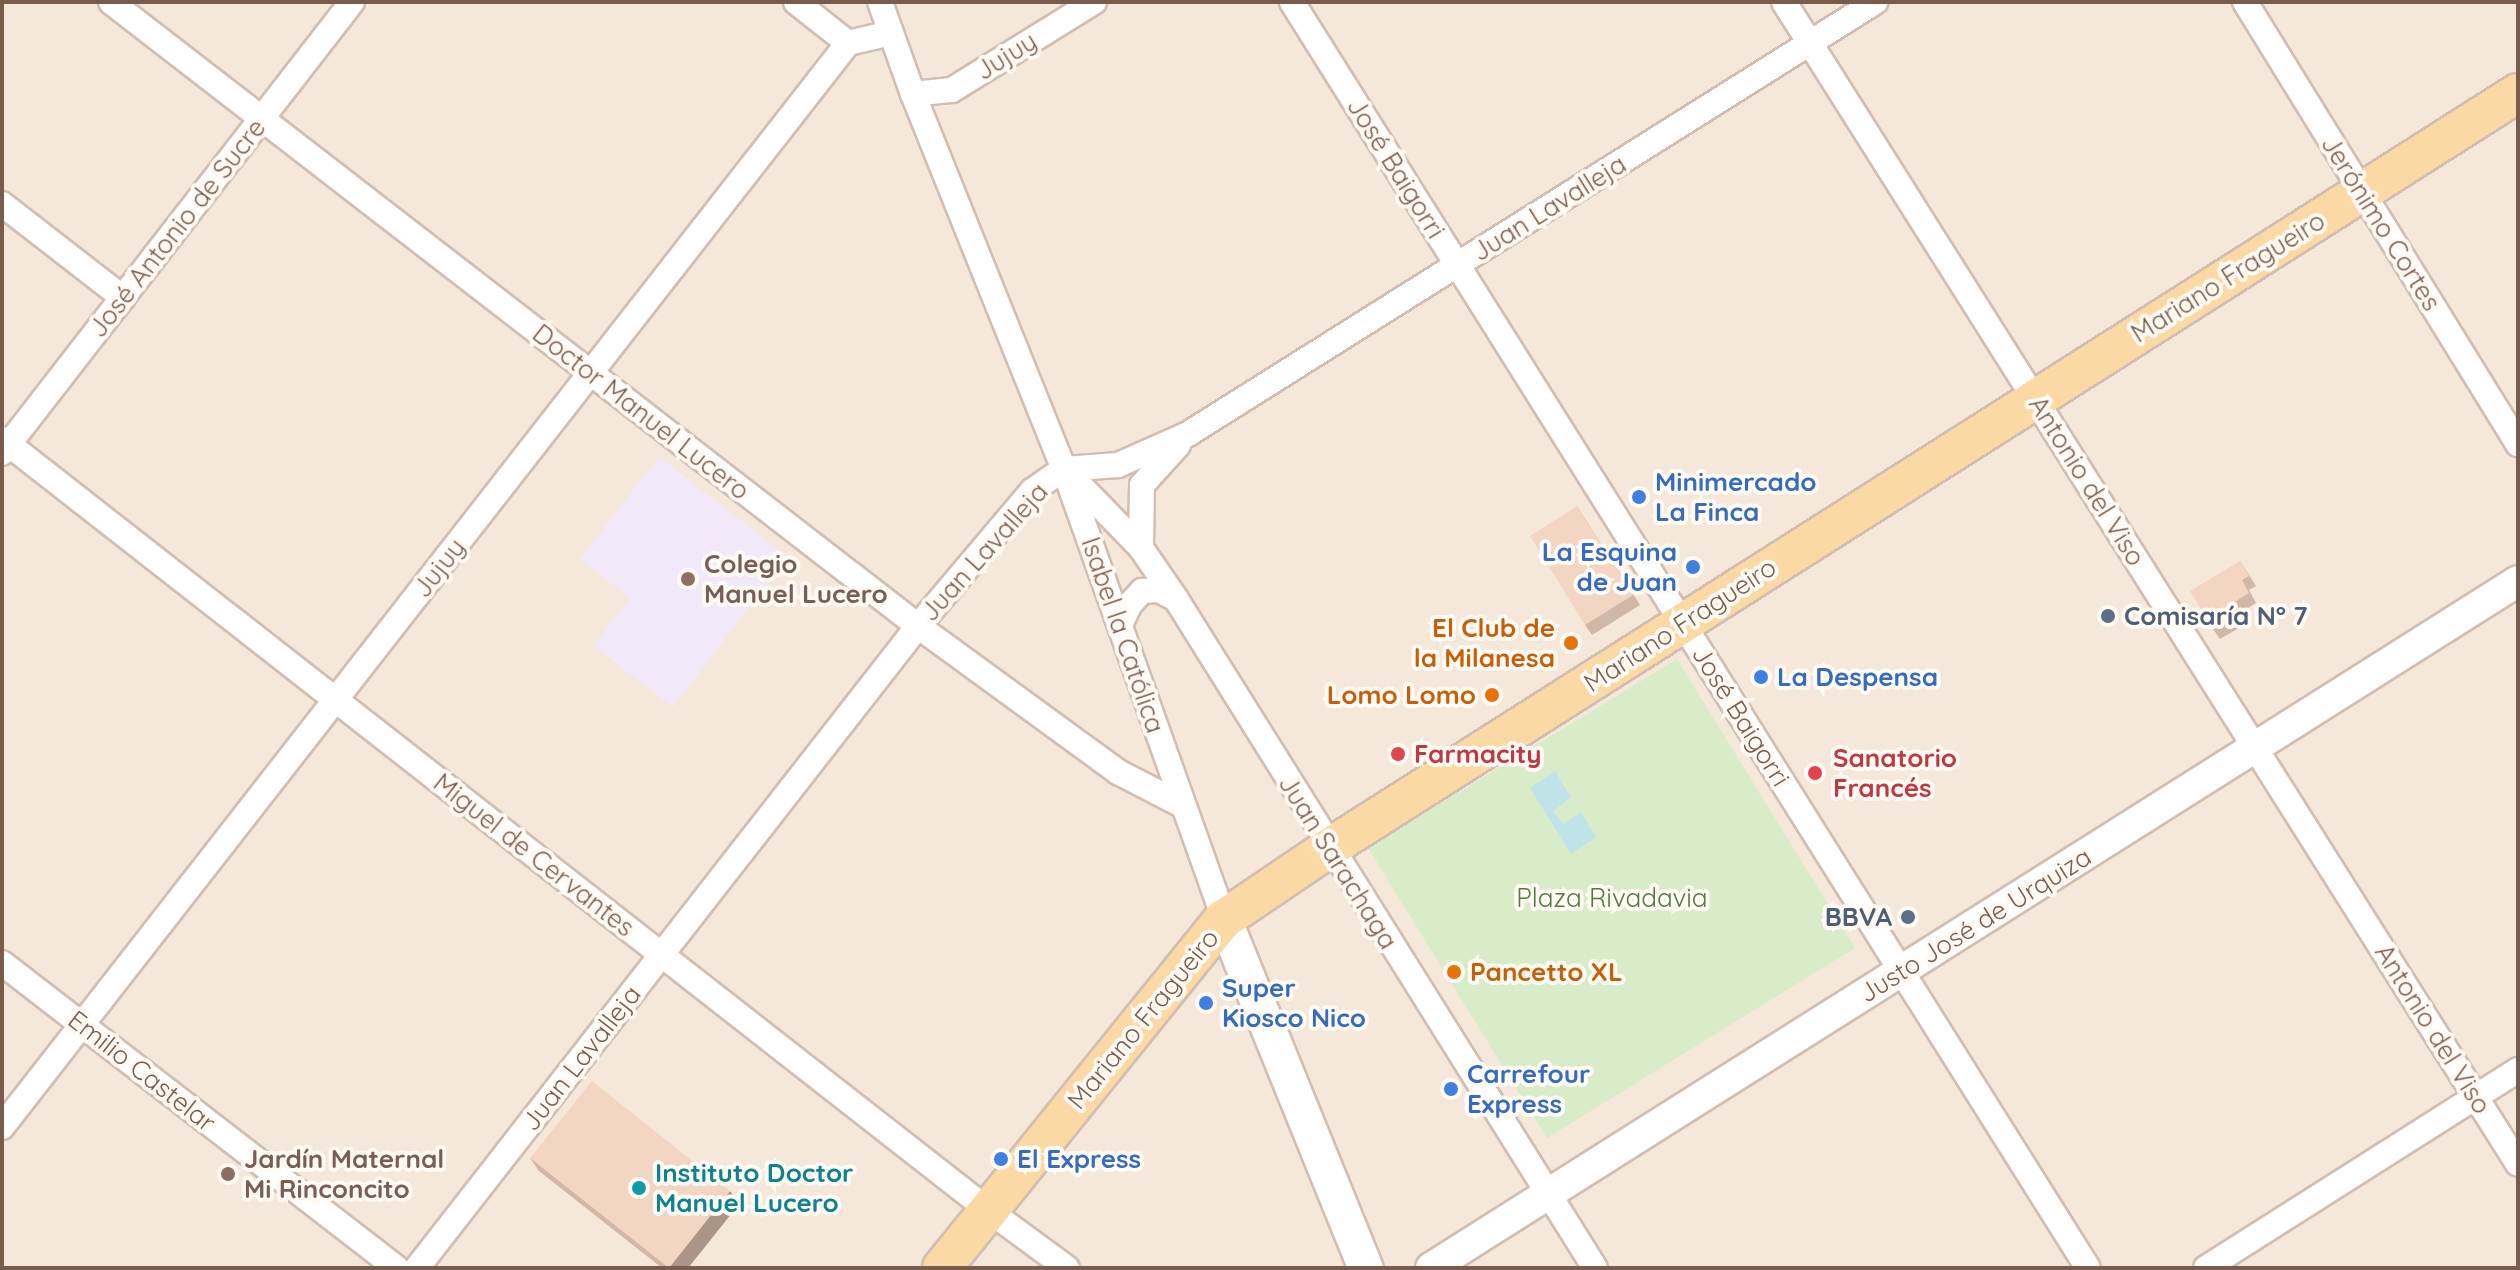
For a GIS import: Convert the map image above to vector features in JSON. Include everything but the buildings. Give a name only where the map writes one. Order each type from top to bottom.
[{"type":"main road","name":"Mariano Fragueiro","points":[[942,1268],[1224,919],[1329,848],[2518,93]]},
{"type":"main road","name":"Isabel la Católica","points":[[1224,919],[1366,1268]]},
{"type":"street","name":"Doctor Manuel Lucero","points":[[111,2],[918,626],[1118,772],[1182,805]]},
{"type":"street","name":"José Antonio de Sucre","points":[[4,446],[352,2]]},
{"type":"street","points":[[796,2],[848,43],[891,33]]},
{"type":"street","name":"Isabel la Católica","points":[[880,2],[913,94],[1064,469],[1224,919]]},
{"type":"street","name":"Jujuy","points":[[913,94],[952,90],[1094,2]]},
{"type":"street","name":"José Baigorri","points":[[1292,2],[2088,1268]]},
{"type":"street","name":"Antonio del Viso","points":[[1784,2],[2518,1164]]},
{"type":"street","name":"Juan Lavalleja","points":[[417,1268],[918,626],[1025,499],[1044,481],[1064,469],[1118,465],[1188,434],[1875,2]]},
{"type":"street","name":"Jerónimo Cortes","points":[[2248,3],[2361,193],[2518,444]]},
{"type":"street","name":"Jujuy","points":[[2,1127],[848,43]]},
{"type":"street","points":[[2,204],[123,298]]},
{"type":"street","points":[[1141,548],[1142,485],[1188,434]]},
{"type":"street","name":"Miguel de Cervantes","points":[[4,446],[988,1210],[1067,1268]]},
{"type":"street","name":"Juan Sarachaga","points":[[1064,469],[1141,548],[1176,599],[1329,848],[1595,1268]]},
{"type":"street","name":"Justo José de Urquiza","points":[[1431,1268],[2518,581]]},
{"type":"street","points":[[1120,625],[1130,604],[1142,591],[1159,590],[1176,599]]},
{"type":"street","name":"Emilio Castelar","points":[[2,963],[396,1268]]},
{"type":"street","points":[[2206,1268],[2518,1070]]},
{"type":"shaded area","points":[[2,2],[2518,2],[2518,1268],[2,1268]]},
{"type":"shaded area","name":"Colegio Manuel Lucero","points":[[659,457],[788,557],[673,707],[594,646],[630,598],[580,559]]},
{"type":"green space","name":"Plaza Rivadavia","points":[[1677,659],[1855,948],[1547,1138],[1368,848]]},
{"type":"water","points":[[1555,771],[1571,797],[1553,811],[1563,824],[1581,812],[1596,837],[1571,854],[1530,788]]},
{"type":"place","name":"Minimercado La Finca","points":[[1639,497]]},
{"type":"place","name":"La Esquina de Juan","points":[[1693,567]]},
{"type":"place","name":"Colegio Manuel Lucero","points":[[688,579]]},
{"type":"place","name":"Comisaría N° 7","points":[[2108,616]]},
{"type":"place","name":"El Club de la Milanesa","points":[[1571,643]]},
{"type":"place","name":"La Despensa","points":[[1761,677]]},
{"type":"place","name":"Lomo Lomo","points":[[1492,695]]},
{"type":"place","name":"Farmacity","points":[[1398,754]]},
{"type":"place","name":"Sanatorio Francés","points":[[1815,773]]},
{"type":"place","name":"BBVA","points":[[1908,917]]},
{"type":"place","name":"Pancetto XL","points":[[1454,972]]},
{"type":"place","name":"Super Kiosco Nico","points":[[1206,1003]]},
{"type":"place","name":"Carrefour Express","points":[[1451,1089]]},
{"type":"place","name":"El Express","points":[[1001,1159]]},
{"type":"place","name":"Jardín Maternal Mi Rinconcito","points":[[228,1174]]},
{"type":"place","name":"Instituto Doctor Manuel Lucero","points":[[639,1188]]}]
